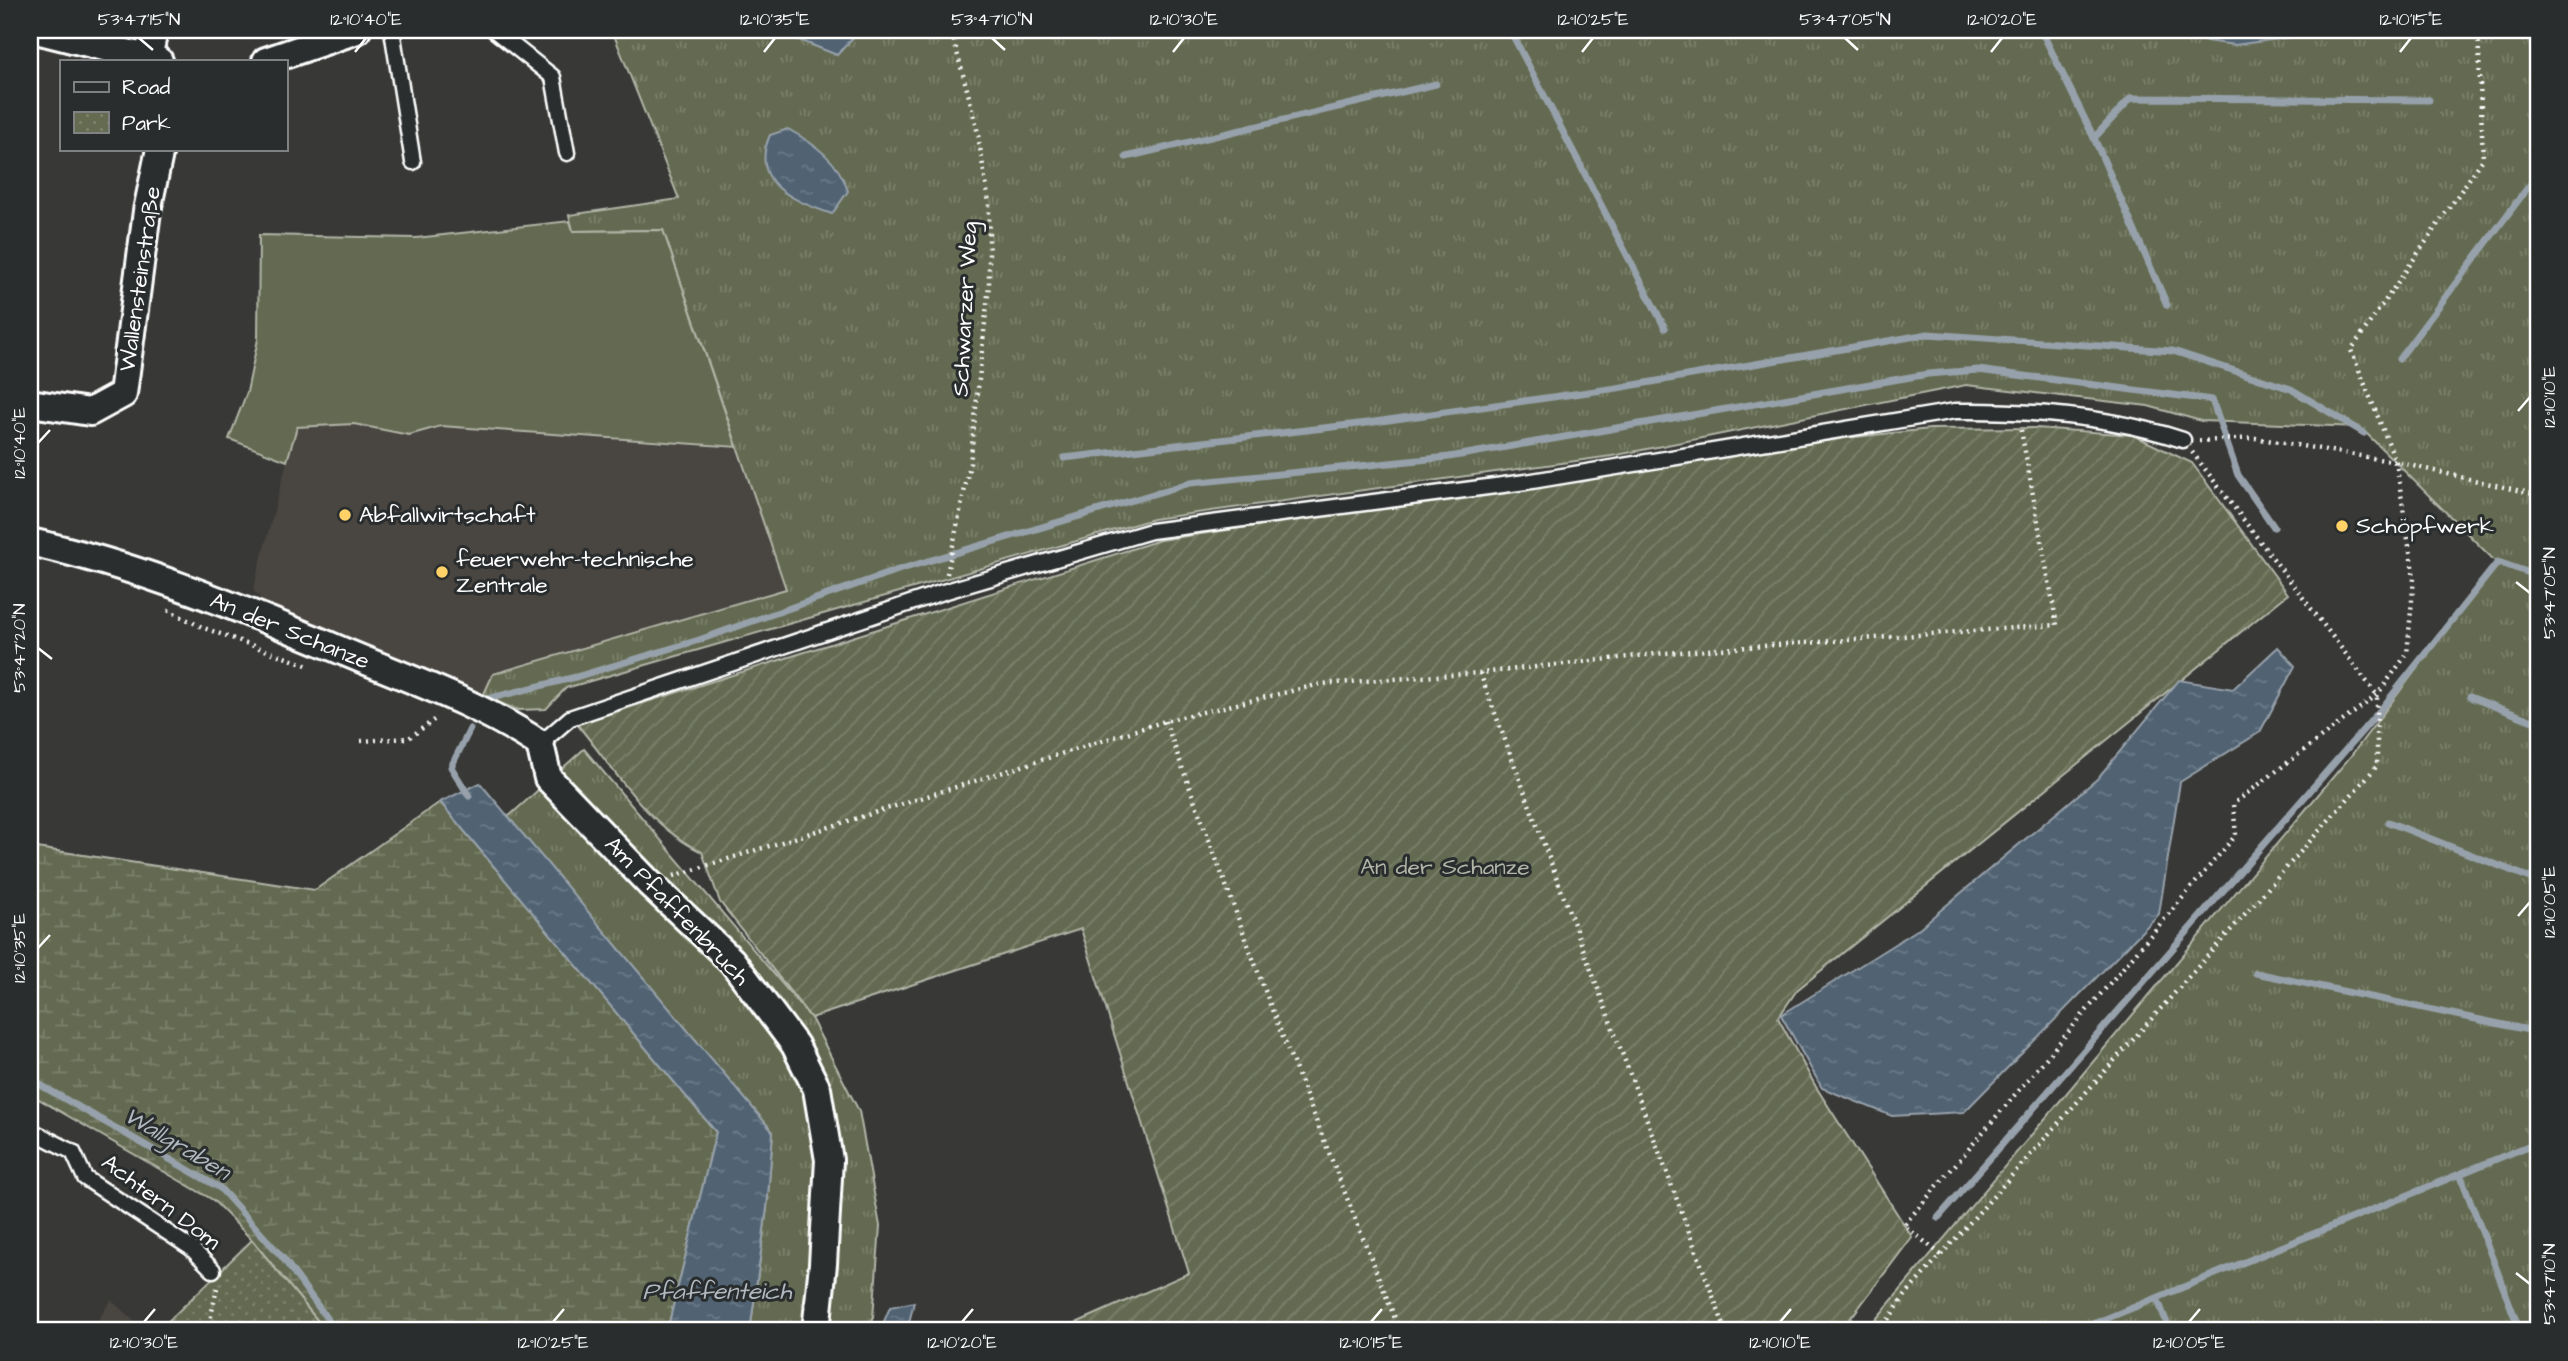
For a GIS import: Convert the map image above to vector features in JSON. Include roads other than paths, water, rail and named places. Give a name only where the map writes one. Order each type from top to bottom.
[{"type":"street","points":[[30,49],[35,30],[153,60],[154,30]]},
{"type":"street","points":[[269,60],[357,30]]},
{"type":"street","name":"Wallensteinstraße","points":[[30,403],[90,412],[124,394],[147,211],[160,150]]},
{"type":"street","name":"An der Schanze","points":[[30,542],[88,556],[250,613],[498,716],[540,744]]},
{"type":"street","name":"Am Pfaffenbruch","points":[[540,744],[548,778],[649,883],[732,961],[795,1045],[817,1090],[829,1160],[816,1331]]},
{"type":"lane","points":[[392,30],[413,162]]},
{"type":"lane","points":[[494,30],[553,77],[567,153]]},
{"type":"lane","points":[[540,744],[570,719],[943,592],[1151,531],[1526,482],[1955,411],[2017,411],[2143,427],[2183,440]]},
{"type":"lane","name":"Achtern Dom","points":[[30,1130],[74,1152],[85,1178],[191,1248],[213,1270]]},
{"type":"water","points":[[774,30],[860,30],[837,55]]},
{"type":"water","points":[[2126,30],[2343,30],[2235,45]]},
{"type":"water","points":[[788,129],[825,154],[844,180],[848,191],[832,214],[790,196],[770,178],[765,166],[765,152],[770,135]]},
{"type":"water","points":[[2278,647],[2295,666],[2260,732],[2180,782],[2159,914],[1964,1112],[1892,1116],[1822,1088],[1781,1015],[1917,930],[2097,779],[2179,680],[2233,689]]},
{"type":"water","name":"Pfaffenteich","points":[[480,783],[773,1132],[767,1208],[750,1331],[667,1331],[716,1132],[440,802]]},
{"type":"water","points":[[914,1302],[907,1331],[880,1331],[890,1307]]},
{"type":"waterway","points":[[1510,30],[1665,328]]},
{"type":"waterway","points":[[2041,30],[2094,138],[2167,305]]},
{"type":"waterway","points":[[2536,30],[2538,115]]},
{"type":"waterway","points":[[1126,157],[1436,84]]},
{"type":"waterway","points":[[2094,138],[2131,98],[2429,100]]},
{"type":"waterway","points":[[2399,359],[2538,174]]},
{"type":"waterway","points":[[1064,458],[1367,423],[1617,388],[1928,334],[2173,351],[2291,389],[2364,433]]},
{"type":"waterway","points":[[491,698],[576,677],[699,640],[898,570],[1190,483],[1449,457],[1928,374],[1978,370],[2212,400],[2238,475],[2274,527]]},
{"type":"waterway","points":[[1938,1218],[2383,707],[2498,562],[2538,576]]},
{"type":"waterway","points":[[2470,697],[2538,723]]},
{"type":"waterway","points":[[469,796],[451,767],[470,729]]},
{"type":"waterway","points":[[2388,822],[2538,881]]},
{"type":"waterway","points":[[2256,973],[2538,1032]]},
{"type":"waterway","name":"Wallgraben","points":[[30,1079],[220,1188],[283,1258],[336,1331]]},
{"type":"waterway","points":[[2076,1331],[2538,1142]]},
{"type":"waterway","points":[[2460,1174],[2520,1331]]},
{"type":"waterway","points":[[2157,1298],[2170,1331]]},
{"type":"place","name":"Abfallwirtschaft","points":[[345,515]]},
{"type":"place","name":"Schöpfwerk","points":[[2342,526]]},
{"type":"place","name":"feuerwehr-technische Zentrale","points":[[442,572]]}]
